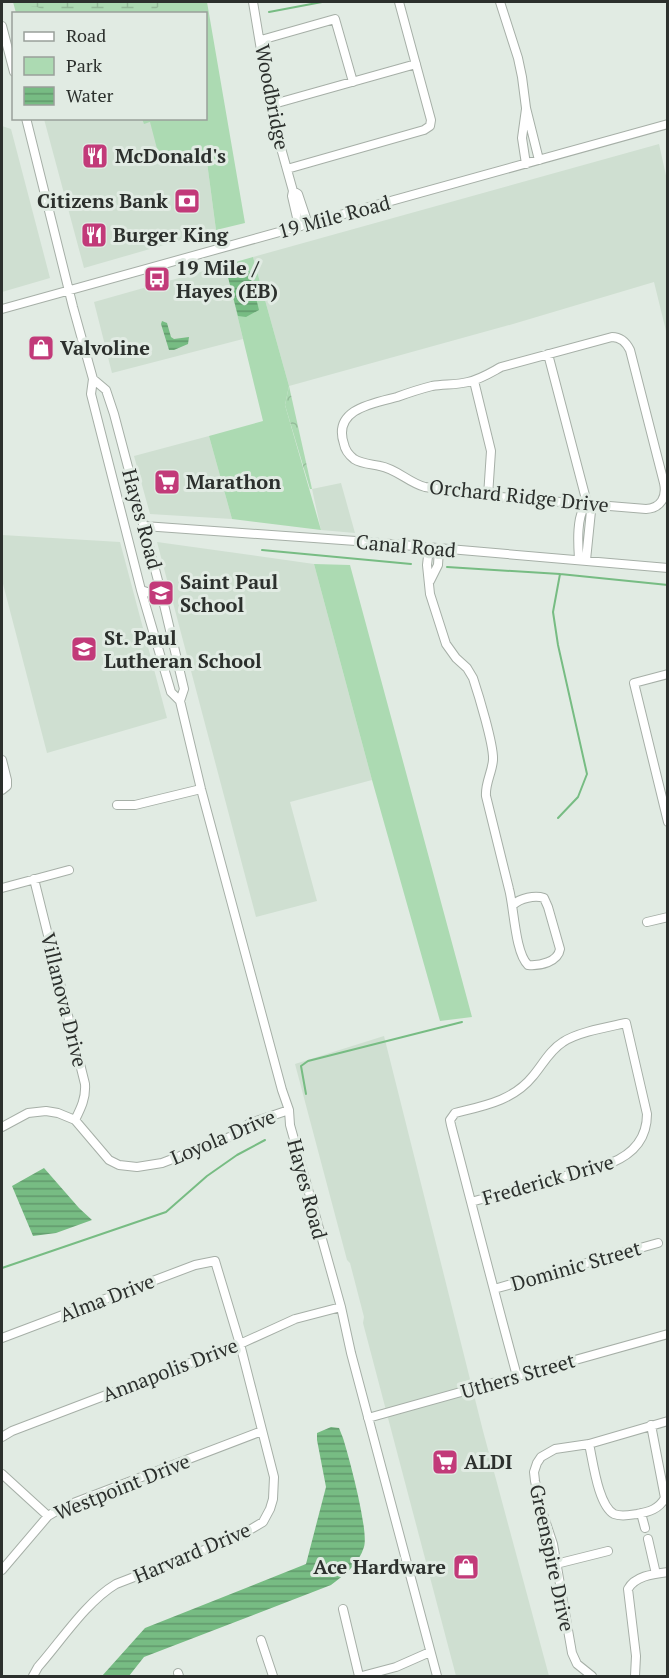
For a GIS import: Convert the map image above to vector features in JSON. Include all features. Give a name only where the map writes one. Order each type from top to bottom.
[{"type":"street","name":"Woodbridge","points":[[253,2],[270,105],[293,191],[292,196],[299,226]]},
{"type":"street","points":[[287,169],[429,128],[431,120],[399,2]]},
{"type":"street","points":[[500,2],[518,58],[526,108],[539,160]]},
{"type":"street","points":[[261,40],[335,19],[353,82]]},
{"type":"street","points":[[2,26],[12,64]]},
{"type":"street","points":[[270,105],[416,64]]},
{"type":"street","points":[[526,108],[522,138],[526,164]]},
{"type":"street","name":"Hayes Road","points":[[26,120],[93,379],[91,394],[110,473],[171,692],[180,700]]},
{"type":"street","name":"19 Mile Road","points":[[2,309],[668,124]]},
{"type":"street","name":"Woodbridge","points":[[293,191],[298,194],[308,224]]},
{"type":"street","name":"Orchard Ridge Drive","points":[[474,381],[432,387],[363,406],[351,413],[345,422],[342,432],[344,445],[351,456],[359,462],[382,466],[420,486],[488,496],[646,509],[657,506],[664,497],[665,488],[630,350],[626,343],[612,337],[548,354]]},
{"type":"street","points":[[488,496],[490,451],[474,381],[501,367],[548,354],[591,511],[583,560]]},
{"type":"street","name":"Hayes Road","points":[[93,379],[106,390],[144,526],[184,689],[180,700],[201,789],[289,1110],[292,1131],[437,1677]]},
{"type":"street","points":[[110,473],[119,470],[129,471]]},
{"type":"street","name":"Canal Road","points":[[144,526],[668,568]]},
{"type":"street","points":[[429,548],[427,565],[432,600],[446,644],[473,678],[491,746],[493,759],[486,785],[486,796],[525,962],[534,966],[557,958],[560,950],[544,898],[536,896],[513,905]]},
{"type":"street","points":[[430,582],[438,565],[439,549]]},
{"type":"street","points":[[141,590],[150,593],[161,592]]},
{"type":"street","points":[[668,674],[634,683],[668,822]]},
{"type":"street","points":[[2,760],[7,780],[4,788]]},
{"type":"street","points":[[117,805],[135,805],[201,789]]},
{"type":"street","points":[[2,888],[69,870]]},
{"type":"street","name":"Villanova Drive","points":[[34,879],[85,1084],[82,1107],[75,1120]]},
{"type":"street","points":[[647,922],[668,917]]},
{"type":"street","name":"Frederick Drive","points":[[626,1023],[647,1114],[646,1127],[636,1147],[611,1163],[471,1202],[450,1120],[455,1113],[493,1103],[514,1093],[527,1082],[546,1057],[564,1041],[626,1023]]},
{"type":"street","name":"Loyola Drive","points":[[75,1120],[109,1160],[119,1165],[137,1167],[162,1163],[235,1135],[250,1123],[289,1110]]},
{"type":"street","points":[[2,1127],[28,1113],[39,1111],[58,1113],[75,1120]]},
{"type":"street","points":[[471,1202],[517,1376]]},
{"type":"street","name":"Dominic Street","points":[[494,1289],[657,1243]]},
{"type":"street","name":"Alma Drive","points":[[2,1338],[195,1265],[213,1261]]},
{"type":"street","name":"Harvard Drive","points":[[33,1677],[38,1667],[94,1601],[108,1589],[238,1537],[263,1522],[270,1509],[274,1476],[240,1344],[217,1264],[213,1261]]},
{"type":"street","name":"Annapolis Drive","points":[[2,1437],[12,1431],[240,1344],[295,1319],[340,1307]]},
{"type":"street","name":"Uthers Street","points":[[368,1418],[668,1334]]},
{"type":"street","name":"Greenspire Drive","points":[[592,1677],[576,1664],[572,1653],[553,1544],[541,1509],[534,1472],[541,1457],[555,1449],[589,1444],[668,1421]]},
{"type":"street","points":[[589,1444],[601,1495],[609,1510],[616,1515],[623,1516],[641,1513],[656,1508],[665,1498],[651,1425]]},
{"type":"street","name":"Westpoint Drive","points":[[2,1570],[48,1516],[63,1507],[262,1431]]},
{"type":"street","points":[[2,1474],[48,1516]]},
{"type":"street","points":[[641,1513],[645,1528]]},
{"type":"street","points":[[648,1539],[656,1574]]},
{"type":"street","points":[[556,1564],[608,1551]]},
{"type":"street","points":[[635,1677],[637,1667],[628,1589],[636,1580],[668,1572]]},
{"type":"street","points":[[343,1610],[361,1677],[396,1668],[430,1652]]},
{"type":"street","points":[[261,1640],[273,1677]]},
{"type":"shaded area","points":[[44,120],[142,120],[144,123],[150,122],[202,153],[207,162],[216,230],[84,268]]},
{"type":"shaded area","points":[[2,126],[11,129],[50,278],[2,292]]},
{"type":"shaded area","points":[[659,144],[667,180],[667,335],[654,282],[289,386],[253,257]]},
{"type":"shaded area","points":[[225,265],[243,339],[112,373],[94,302]]},
{"type":"shaded area","points":[[209,436],[232,519],[150,514],[134,456]]},
{"type":"shaded area","points":[[341,483],[355,533],[321,530],[312,489]]},
{"type":"shaded area","name":"St. Paul Lutheran School","points":[[2,535],[120,542],[167,718],[47,753],[2,580]]},
{"type":"shaded area","points":[[157,542],[314,564],[372,780],[290,802],[317,901],[256,917]]},
{"type":"shaded area","points":[[384,1036],[483,1431],[549,1676],[456,1676],[363,1323],[364,1317],[350,1263],[347,1260],[295,1064]]},
{"type":"green space","points":[[13,2],[207,2],[245,223],[216,230],[207,162],[201,153],[161,164],[150,122],[144,124],[142,120],[207,120],[207,12],[16,12]]},
{"type":"green space","points":[[25,2],[163,2],[153,12],[49,12],[37,7],[25,7]]},
{"type":"green space","points":[[253,257],[289,386],[285,405],[321,530],[232,519],[209,436],[263,421],[225,265]]},
{"type":"green space","points":[[289,386],[312,489],[310,489],[285,405]]},
{"type":"green space","points":[[314,564],[350,565],[472,1017],[440,1021]]},
{"type":"water","points":[[248,266],[259,310],[246,317],[238,316],[228,277],[236,267]]},
{"type":"water","points":[[162,321],[167,323],[171,337],[174,339],[189,337],[188,344],[169,350]]},
{"type":"water","points":[[44,1168],[92,1220],[56,1233],[33,1236],[12,1186]]},
{"type":"water","points":[[331,1427],[339,1428],[343,1438],[364,1526],[364,1547],[359,1559],[350,1569],[331,1585],[144,1657],[129,1676],[102,1676],[145,1628],[306,1564],[326,1487],[317,1433]]},
{"type":"waterway","points":[[269,12],[322,2]]},
{"type":"waterway","points":[[262,550],[411,564]]},
{"type":"waterway","points":[[447,567],[560,574],[668,585]]},
{"type":"waterway","points":[[558,818],[578,797],[587,774],[558,645],[553,612],[560,574]]},
{"type":"waterway","points":[[306,1094],[301,1066],[308,1061],[462,1022]]},
{"type":"waterway","points":[[2,1268],[166,1212],[207,1176],[237,1155],[265,1140]]},
{"type":"place","name":"McDonald's","points":[[95,156]]},
{"type":"place","name":"Citizens Bank","points":[[187,201]]},
{"type":"place","name":"Burger King","points":[[94,235]]},
{"type":"place","name":"19 Mile / Hayes (EB)","points":[[157,279]]},
{"type":"place","name":"Valvoline","points":[[41,348]]},
{"type":"place","name":"Marathon","points":[[167,482]]},
{"type":"place","name":"Saint Paul School","points":[[161,593]]},
{"type":"place","name":"St. Paul Lutheran School","points":[[84,649]]},
{"type":"place","name":"ALDI","points":[[445,1462]]},
{"type":"place","name":"Ace Hardware","points":[[466,1567]]}]
